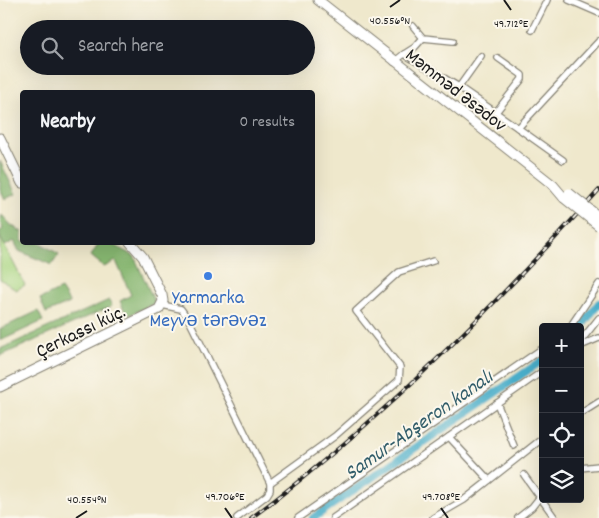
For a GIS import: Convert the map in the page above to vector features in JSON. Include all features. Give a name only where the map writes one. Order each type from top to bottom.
[{"type":"main road","name":"Məmməd Əsədov","points":[[318,0],[394,62],[567,196]]},
{"type":"main road","points":[[0,138],[20,179]]},
{"type":"main road","points":[[567,196],[599,217]]},
{"type":"main road","points":[[567,196],[599,226]]},
{"type":"main road","points":[[133,245],[143,257],[162,295],[162,304]]},
{"type":"main road","name":"Çerkassı küç.","points":[[0,387],[153,314],[162,304]]},
{"type":"street","points":[[532,30],[547,0]]},
{"type":"street","points":[[569,0],[599,13]]},
{"type":"street","points":[[413,26],[423,38],[453,41]]},
{"type":"street","points":[[394,62],[415,47],[423,38]]},
{"type":"street","points":[[518,128],[599,41]]},
{"type":"street","points":[[404,54],[459,87],[563,160]]},
{"type":"street","points":[[459,87],[481,56]]},
{"type":"street","points":[[496,112],[522,79],[522,75],[498,58]]},
{"type":"street","points":[[238,518],[267,495],[270,484],[335,436],[399,380],[400,367],[356,311],[399,272],[433,261]]},
{"type":"street","points":[[573,323],[599,284]]},
{"type":"street","points":[[162,304],[181,309],[189,320],[270,484]]},
{"type":"street","points":[[584,337],[599,318]]},
{"type":"street","points":[[584,344],[599,338]]},
{"type":"street","points":[[298,518],[539,351]]},
{"type":"street","points":[[332,518],[539,374]]},
{"type":"street","points":[[582,413],[599,402]]},
{"type":"street","points":[[497,403],[514,446]]},
{"type":"street","points":[[449,437],[489,480]]},
{"type":"street","points":[[433,518],[450,510],[539,441]]},
{"type":"street","points":[[584,468],[599,466]]},
{"type":"street","points":[[524,475],[539,493]]},
{"type":"street","points":[[518,518],[539,497]]},
{"type":"street","points":[[546,503],[555,518]]},
{"type":"green space","points":[[0,161],[16,194],[5,199],[0,189]]},
{"type":"green space","points":[[2,215],[11,225],[20,231],[20,245],[43,245],[59,254],[52,265],[19,251],[14,241],[5,246],[0,237],[0,231],[3,229],[0,222]]},
{"type":"green space","points":[[0,237],[25,285],[16,290],[0,279]]},
{"type":"green space","points":[[98,245],[113,245],[134,256],[155,303],[127,316],[120,301],[131,295],[116,261],[104,267],[91,256]]},
{"type":"green space","points":[[61,289],[70,303],[46,313],[40,299]]},
{"type":"green space","points":[[109,300],[112,306],[0,356],[0,349]]},
{"type":"green space","points":[[38,311],[43,321],[0,341],[0,329]]},
{"type":"waterway","name":"Samur-Abşeron kanalı","points":[[584,323],[599,303]]},
{"type":"waterway","name":"Samur-Abşeron kanalı","points":[[313,518],[539,363]]},
{"type":"railway","points":[[251,518],[344,443],[433,363],[518,278],[599,190]]},
{"type":"place","name":"Yarmarka Meyvә tәrәvәz","points":[[208,276]]}]
